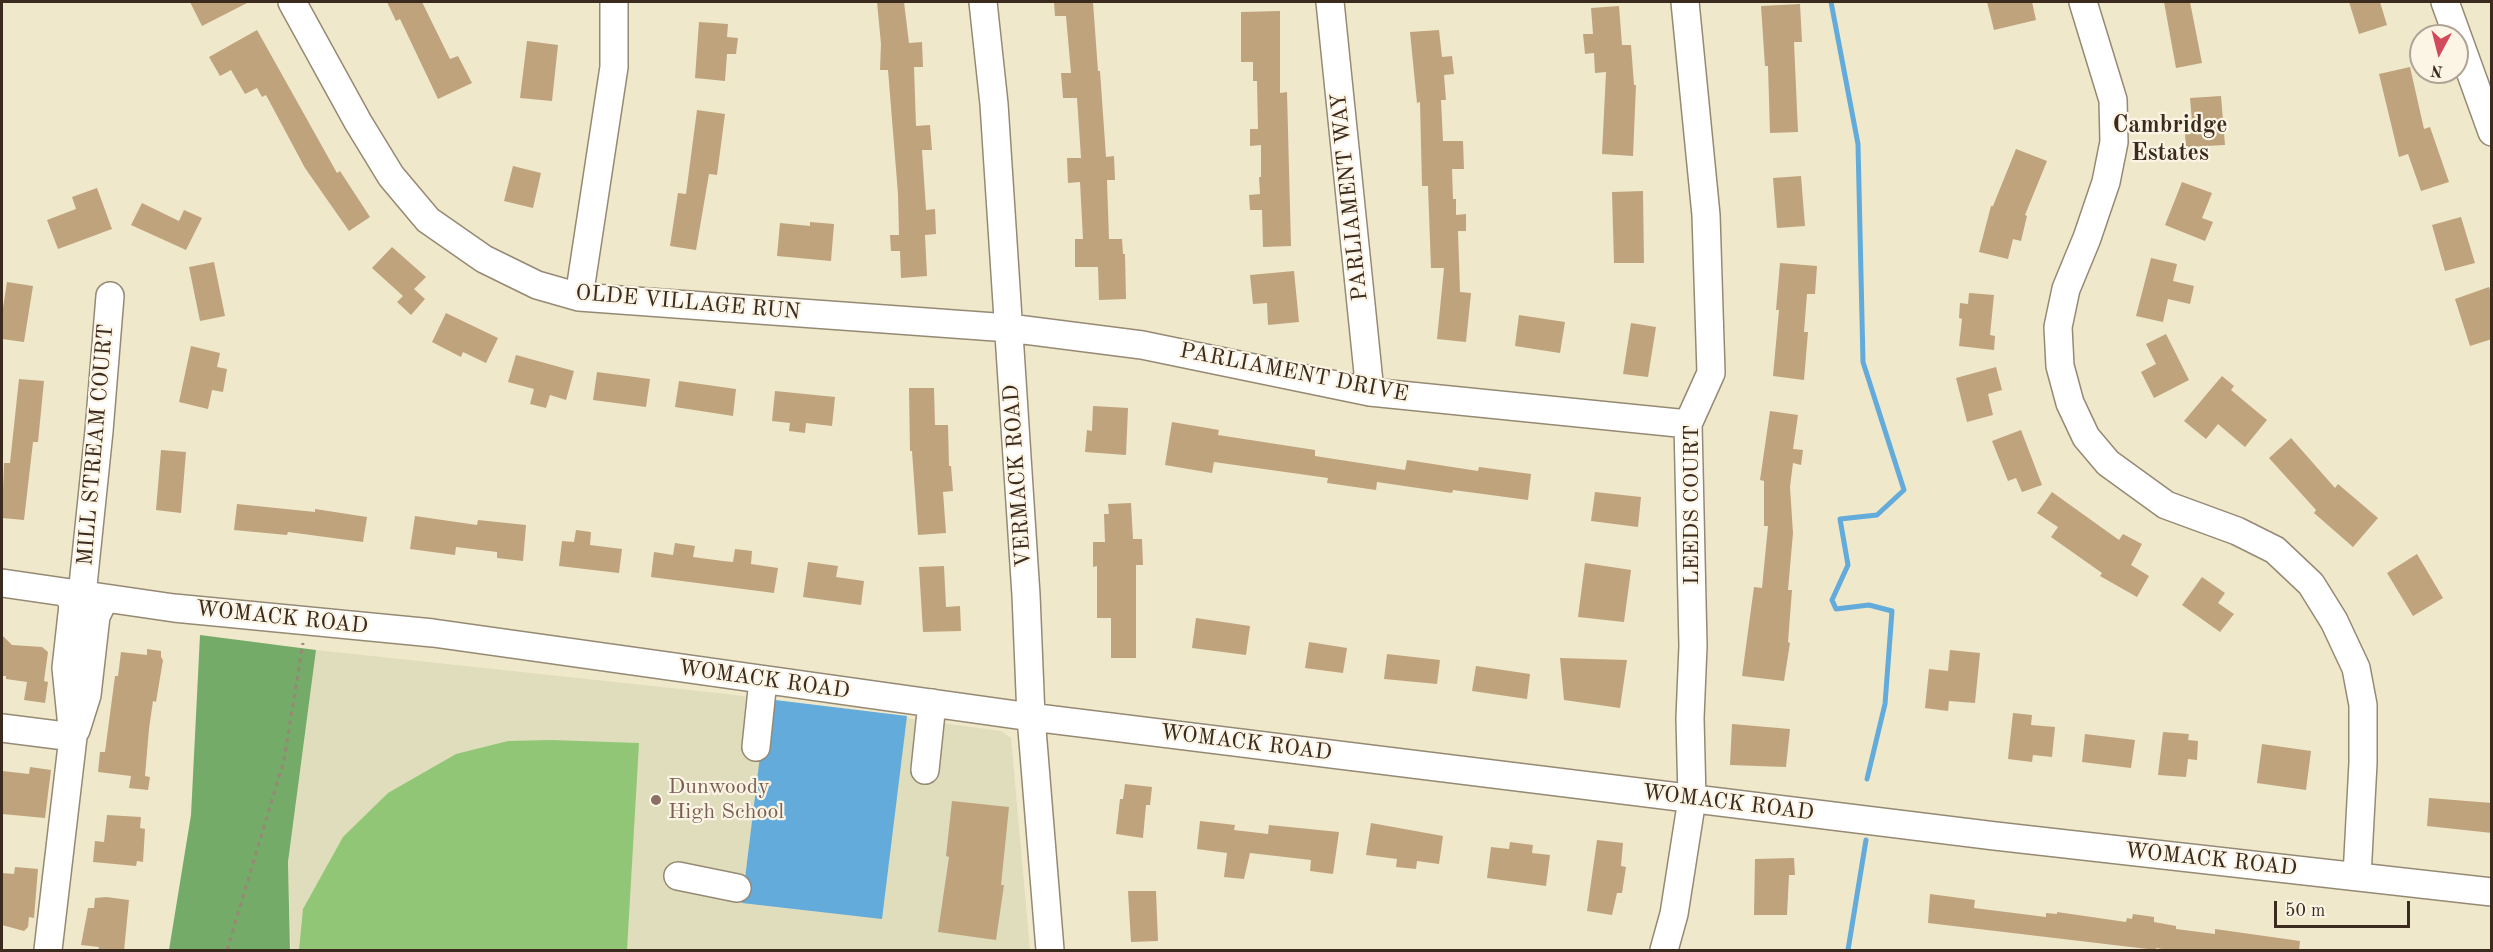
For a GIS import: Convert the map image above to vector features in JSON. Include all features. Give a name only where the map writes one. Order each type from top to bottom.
[{"type":"street","name":"OLDE VILLAGE RUN","points":[[292,2],[358,122],[391,176],[428,220],[484,259],[537,285],[579,297],[1009,328]]},
{"type":"street","points":[[579,297],[614,67],[614,2]]},
{"type":"street","name":"VERMACK ROAD","points":[[983,2],[994,104],[1026,595],[1031,717],[1050,951]]},
{"type":"street","name":"PARLIAMENT WAY","points":[[1330,2],[1370,392]]},
{"type":"street","name":"LEEDS COURT","points":[[1664,951],[1674,914],[1692,799],[1690,718],[1693,646],[1688,424],[1711,373],[1706,215],[1685,2]]},
{"type":"street","points":[[2083,2],[2113,100],[2114,142],[2106,182],[2087,238],[2066,289],[2058,327],[2060,366],[2070,404],[2086,437],[2108,463],[2166,505],[2237,531],[2275,550],[2312,584],[2334,621],[2356,668],[2363,705],[2363,763],[2356,876]]},
{"type":"street","points":[[2445,2],[2492,132]]},
{"type":"street","name":"MILL STREAM COURT","points":[[85,595],[110,296]]},
{"type":"street","name":"PARLIAMENT DRIVE","points":[[1009,328],[1142,345],[1370,392],[1688,424]]},
{"type":"street","name":"WOMACK ROAD","points":[[2,583],[307,621],[433,633],[1031,717],[1995,836],[2492,892]]},
{"type":"street","points":[[48,951],[73,737],[66,668],[83,631],[96,616],[85,595],[73,605],[83,631]]},
{"type":"street","points":[[756,747],[763,680]]},
{"type":"street","points":[[925,770],[932,704]]},
{"type":"street","points":[[2,728],[73,737]]},
{"type":"street","points":[[678,876],[737,888]]},
{"type":"path","points":[[227,951],[284,760],[307,621]]},
{"type":"shaded area","name":"Dunwoody High School","points":[[316,650],[727,694],[1001,731],[1011,738],[1030,950],[291,950],[288,862]]},
{"type":"green space","points":[[200,635],[316,650],[288,862],[290,950],[169,950],[191,815]]},
{"type":"green space","points":[[508,741],[639,743],[627,950],[299,950],[303,909],[343,837],[388,793],[456,754]]},
{"type":"water","points":[[767,699],[907,716],[882,919],[742,903]]},
{"type":"building","points":[[190,2],[249,2],[202,26]]},
{"type":"building","points":[[387,2],[422,2],[450,59],[458,56],[472,83],[438,99],[400,19],[396,21]]},
{"type":"building","points":[[877,2],[904,2],[909,43],[922,42],[923,67],[914,67],[916,126],[930,125],[932,150],[922,150],[926,210],[935,209],[936,234],[925,235],[927,276],[901,278],[900,251],[891,251],[890,235],[899,235],[898,194],[888,70],[880,70],[881,44]]},
{"type":"building","points":[[1054,2],[1093,2],[1106,157],[1114,156],[1115,180],[1107,180],[1109,239],[1122,239],[1123,254],[1125,254],[1126,299],[1099,300],[1098,267],[1075,267],[1075,239],[1083,239],[1080,182],[1068,183],[1067,158],[1081,158],[1077,98],[1063,98],[1061,73],[1071,73],[1066,16],[1055,16]]},
{"type":"building","points":[[1987,2],[2032,2],[2036,20],[1994,30]]},
{"type":"building","points":[[2164,2],[2190,2],[2202,63],[2176,68]]},
{"type":"building","points":[[2349,2],[2380,2],[2387,25],[2359,34]]},
{"type":"building","points":[[1800,4],[1802,42],[1794,42],[1798,132],[1770,133],[1768,66],[1765,66],[1761,6]]},
{"type":"building","points":[[1619,6],[1622,45],[1631,45],[1634,85],[1636,85],[1633,156],[1602,154],[1606,72],[1595,73],[1594,53],[1585,54],[1583,34],[1593,34],[1591,8]]},
{"type":"building","points":[[1280,11],[1280,93],[1287,92],[1291,246],[1263,247],[1262,210],[1250,210],[1249,195],[1260,194],[1261,145],[1250,146],[1250,129],[1258,129],[1257,81],[1253,81],[1253,62],[1241,62],[1241,12]]},
{"type":"building","points":[[699,22],[728,24],[727,37],[738,38],[736,54],[727,54],[725,81],[695,78]]},
{"type":"building","points":[[257,30],[337,173],[340,171],[370,217],[349,231],[305,168],[266,95],[262,97],[257,88],[245,94],[231,70],[220,76],[209,57]]},
{"type":"building","points":[[1439,30],[1442,57],[1452,56],[1454,74],[1444,75],[1446,100],[1441,100],[1443,141],[1463,141],[1464,169],[1452,169],[1456,215],[1466,214],[1466,231],[1458,231],[1460,292],[1471,293],[1466,342],[1437,339],[1444,268],[1431,268],[1428,186],[1422,186],[1420,102],[1417,103],[1410,32]]},
{"type":"building","points":[[527,41],[558,45],[552,101],[520,98]]},
{"type":"building","points":[[2409,67],[2409,84],[2414,84],[2424,129],[2430,127],[2449,182],[2421,191],[2408,154],[2399,157],[2379,74]]},
{"type":"building","points":[[2221,96],[2225,145],[2186,147],[2184,121],[2192,121],[2190,98]]},
{"type":"building","points":[[697,110],[725,114],[717,175],[709,174],[696,250],[670,246],[678,193],[686,194]]},
{"type":"building","points":[[2016,149],[2047,161],[2025,215],[2027,216],[2021,241],[2013,239],[2008,259],[1979,252],[1991,206],[1993,206]]},
{"type":"building","points":[[513,166],[541,173],[533,208],[504,201]]},
{"type":"building","points":[[1801,176],[1805,226],[1777,228],[1773,178]]},
{"type":"building","points":[[2182,182],[2212,193],[2202,218],[2213,222],[2205,241],[2165,225]]},
{"type":"building","points":[[97,188],[112,229],[58,249],[47,220],[76,209],[72,197]]},
{"type":"building","points":[[1643,191],[1644,263],[1614,263],[1612,192]]},
{"type":"building","points":[[142,203],[179,221],[184,210],[202,218],[186,250],[131,225]]},
{"type":"building","points":[[2461,217],[2475,263],[2445,271],[2432,225]]},
{"type":"building","points":[[810,222],[834,224],[831,261],[777,256],[780,223],[810,226]]},
{"type":"building","points":[[392,247],[426,277],[414,289],[425,299],[411,315],[397,302],[403,296],[372,268]]},
{"type":"building","points":[[2151,258],[2177,264],[2173,281],[2194,286],[2190,304],[2168,299],[2163,322],[2136,316]]},
{"type":"building","points":[[214,262],[225,316],[200,321],[189,267]]},
{"type":"building","points":[[1780,263],[1817,266],[1815,294],[1807,294],[1804,332],[1808,332],[1804,380],[1773,376],[1779,310],[1776,310]]},
{"type":"building","points":[[1294,271],[1299,322],[1268,325],[1267,303],[1253,304],[1250,275]]},
{"type":"building","points":[[7,282],[33,286],[24,342],[2,339],[2,314]]},
{"type":"building","points":[[2489,287],[2492,296],[2492,339],[2470,346],[2455,299]]},
{"type":"building","points":[[1969,293],[1994,295],[1990,335],[1995,336],[1994,350],[1959,346],[1962,319],[1959,318],[1960,303],[1968,304]]},
{"type":"building","points":[[446,313],[498,338],[486,363],[463,352],[461,357],[432,342]]},
{"type":"building","points":[[1519,315],[1565,322],[1560,353],[1515,346]]},
{"type":"building","points":[[1631,323],[1656,327],[1648,377],[1623,374]]},
{"type":"building","points":[[2166,334],[2189,380],[2154,398],[2141,372],[2156,364],[2146,344]]},
{"type":"building","points":[[191,346],[220,353],[217,367],[227,369],[223,392],[212,390],[208,409],[179,402]]},
{"type":"building","points":[[516,355],[574,371],[566,400],[550,395],[546,408],[530,404],[534,389],[508,382]]},
{"type":"building","points":[[1996,367],[2002,390],[1988,394],[1993,415],[1967,422],[1956,378]]},
{"type":"building","points":[[597,372],[650,379],[646,407],[593,400]]},
{"type":"building","points":[[2222,376],[2234,386],[2231,390],[2267,420],[2245,447],[2218,424],[2206,439],[2184,421]]},
{"type":"building","points":[[19,379],[44,381],[38,442],[33,442],[24,520],[2,518],[4,463],[10,463]]},
{"type":"building","points":[[679,381],[736,389],[733,416],[675,407]]},
{"type":"building","points":[[909,388],[934,388],[935,425],[948,425],[949,466],[951,466],[953,491],[943,492],[946,533],[918,535],[912,451],[910,451]]},
{"type":"building","points":[[775,391],[835,397],[832,426],[806,423],[805,433],[789,431],[790,423],[772,421]]},
{"type":"building","points":[[1093,406],[1128,408],[1126,455],[1085,452],[1087,430],[1092,431]]},
{"type":"building","points":[[1770,411],[1798,415],[1793,449],[1803,450],[1801,465],[1793,463],[1790,487],[1793,533],[1788,590],[1792,590],[1788,642],[1790,643],[1784,681],[1742,676],[1754,587],[1762,588],[1768,526],[1764,526],[1764,481],[1760,480]]},
{"type":"building","points":[[1172,422],[1219,430],[1218,435],[1315,450],[1315,456],[1405,470],[1407,460],[1478,471],[1479,467],[1531,474],[1528,500],[1453,490],[1452,493],[1377,482],[1376,490],[1327,483],[1328,478],[1214,462],[1212,473],[1165,465]]},
{"type":"building","points":[[2021,430],[2042,485],[2022,492],[2016,478],[2008,481],[1992,441]]},
{"type":"building","points":[[2291,438],[2335,488],[2338,484],[2378,518],[2353,547],[2314,513],[2316,510],[2269,458]]},
{"type":"building","points":[[161,450],[186,452],[181,513],[156,510]]},
{"type":"building","points":[[1595,492],[1641,497],[1638,527],[1591,521]]},
{"type":"building","points":[[2052,492],[2119,540],[2123,534],[2142,544],[2131,565],[2149,576],[2137,597],[2100,576],[2102,573],[2051,537],[2058,527],[2037,513]]},
{"type":"building","points":[[1131,503],[1133,539],[1142,539],[1143,565],[1136,565],[1136,658],[1111,658],[1111,618],[1097,618],[1097,566],[1093,567],[1093,542],[1105,542],[1104,514],[1109,514],[1108,504]]},
{"type":"building","points":[[237,504],[315,512],[315,509],[367,517],[363,542],[288,532],[287,535],[234,530]]},
{"type":"building","points":[[415,516],[477,525],[478,520],[526,525],[523,561],[497,558],[497,552],[456,547],[455,555],[410,549]]},
{"type":"building","points":[[576,530],[591,532],[590,545],[622,549],[619,573],[559,566],[562,541],[574,542]]},
{"type":"building","points":[[675,543],[695,546],[693,557],[723,561],[733,562],[735,549],[752,551],[751,564],[778,568],[774,593],[651,577],[654,552],[673,555]]},
{"type":"building","points":[[2417,554],[2443,598],[2413,616],[2387,573]]},
{"type":"building","points":[[808,562],[838,566],[836,577],[864,581],[861,605],[803,597]]},
{"type":"building","points":[[1585,563],[1631,570],[1624,622],[1578,617]]},
{"type":"building","points":[[944,566],[946,607],[960,606],[961,631],[923,632],[919,567]]},
{"type":"building","points":[[2202,577],[2225,593],[2218,603],[2234,614],[2220,632],[2182,605]]},
{"type":"building","points":[[1196,618],[1250,626],[1246,655],[1192,648]]},
{"type":"building","points":[[2,635],[12,645],[42,647],[48,652],[44,681],[48,682],[45,703],[24,700],[27,682],[6,679],[6,676],[2,676]]},
{"type":"building","points":[[1309,642],[1347,648],[1343,673],[1305,668]]},
{"type":"building","points":[[147,649],[161,651],[163,660],[149,729],[145,776],[150,777],[148,790],[129,788],[131,776],[98,772],[100,752],[105,752],[115,676],[118,676],[121,652],[147,655]]},
{"type":"building","points":[[1950,650],[1980,653],[1975,703],[1949,701],[1948,711],[1925,708],[1929,669],[1948,671]]},
{"type":"building","points":[[1387,654],[1440,660],[1437,684],[1384,679]]},
{"type":"building","points":[[1560,658],[1627,660],[1620,708],[1564,700]]},
{"type":"building","points":[[1476,666],[1530,674],[1527,699],[1472,691]]},
{"type":"building","points":[[2013,713],[2032,715],[2031,725],[2055,727],[2052,757],[2033,755],[2032,762],[2008,759]]},
{"type":"building","points":[[1732,724],[1790,729],[1786,767],[1730,765]]},
{"type":"building","points":[[2163,732],[2189,734],[2188,740],[2198,741],[2197,760],[2188,759],[2186,777],[2158,775]]},
{"type":"building","points":[[2085,734],[2135,740],[2131,768],[2082,762]]},
{"type":"building","points":[[2262,744],[2311,751],[2306,790],[2257,783]]},
{"type":"building","points":[[30,767],[51,770],[45,818],[2,814],[2,771],[29,774]]},
{"type":"building","points":[[1125,784],[1152,787],[1150,805],[1146,805],[1143,838],[1116,834],[1120,799],[1123,799]]},
{"type":"building","points":[[2429,798],[2492,803],[2492,833],[2427,826]]},
{"type":"building","points":[[952,801],[1009,807],[1001,885],[1004,885],[996,940],[938,932],[949,857],[946,856]]},
{"type":"building","points":[[107,815],[141,817],[140,828],[145,829],[143,862],[137,861],[136,866],[93,862],[95,841],[104,842]]},
{"type":"building","points":[[1200,821],[1235,825],[1234,830],[1268,834],[1269,825],[1339,832],[1333,874],[1310,871],[1311,860],[1250,853],[1244,879],[1224,877],[1227,853],[1197,849]]},
{"type":"building","points":[[1371,823],[1443,836],[1439,864],[1417,861],[1416,869],[1396,867],[1397,859],[1366,855]]},
{"type":"building","points":[[1597,840],[1623,843],[1621,866],[1626,867],[1622,893],[1617,893],[1612,915],[1587,911]]},
{"type":"building","points":[[1510,842],[1533,845],[1532,853],[1550,855],[1546,886],[1487,878],[1491,847],[1509,849]]},
{"type":"building","points":[[1794,858],[1795,875],[1789,875],[1787,915],[1754,915],[1755,859]]},
{"type":"building","points":[[15,867],[38,869],[34,918],[29,917],[28,927],[24,931],[2,925],[2,873],[14,874]]},
{"type":"building","points":[[1128,891],[1156,891],[1158,941],[1131,942]]},
{"type":"building","points":[[1930,894],[1975,900],[1974,908],[2046,917],[2046,913],[2057,914],[2057,912],[2126,922],[2127,918],[2132,919],[2133,914],[2154,917],[2154,922],[2176,926],[2176,929],[2215,934],[2215,929],[2300,941],[2299,951],[2173,951],[2156,948],[2156,950],[1928,923]]},
{"type":"building","points":[[95,898],[129,900],[124,951],[98,951],[99,947],[81,945],[88,908],[94,908]]},
{"type":"waterway","points":[[1831,2],[1858,144],[1863,362],[1904,490],[1877,515],[1840,519],[1848,565],[1832,600],[1836,609],[1869,605],[1892,611],[1885,704],[1867,779]]},
{"type":"waterway","points":[[1848,950],[1866,840]]},
{"type":"place","name":"Dunwoody High School","points":[[656,800]]},
{"type":"district","name":"Cambridge Estates","points":[[2170,140]]}]
